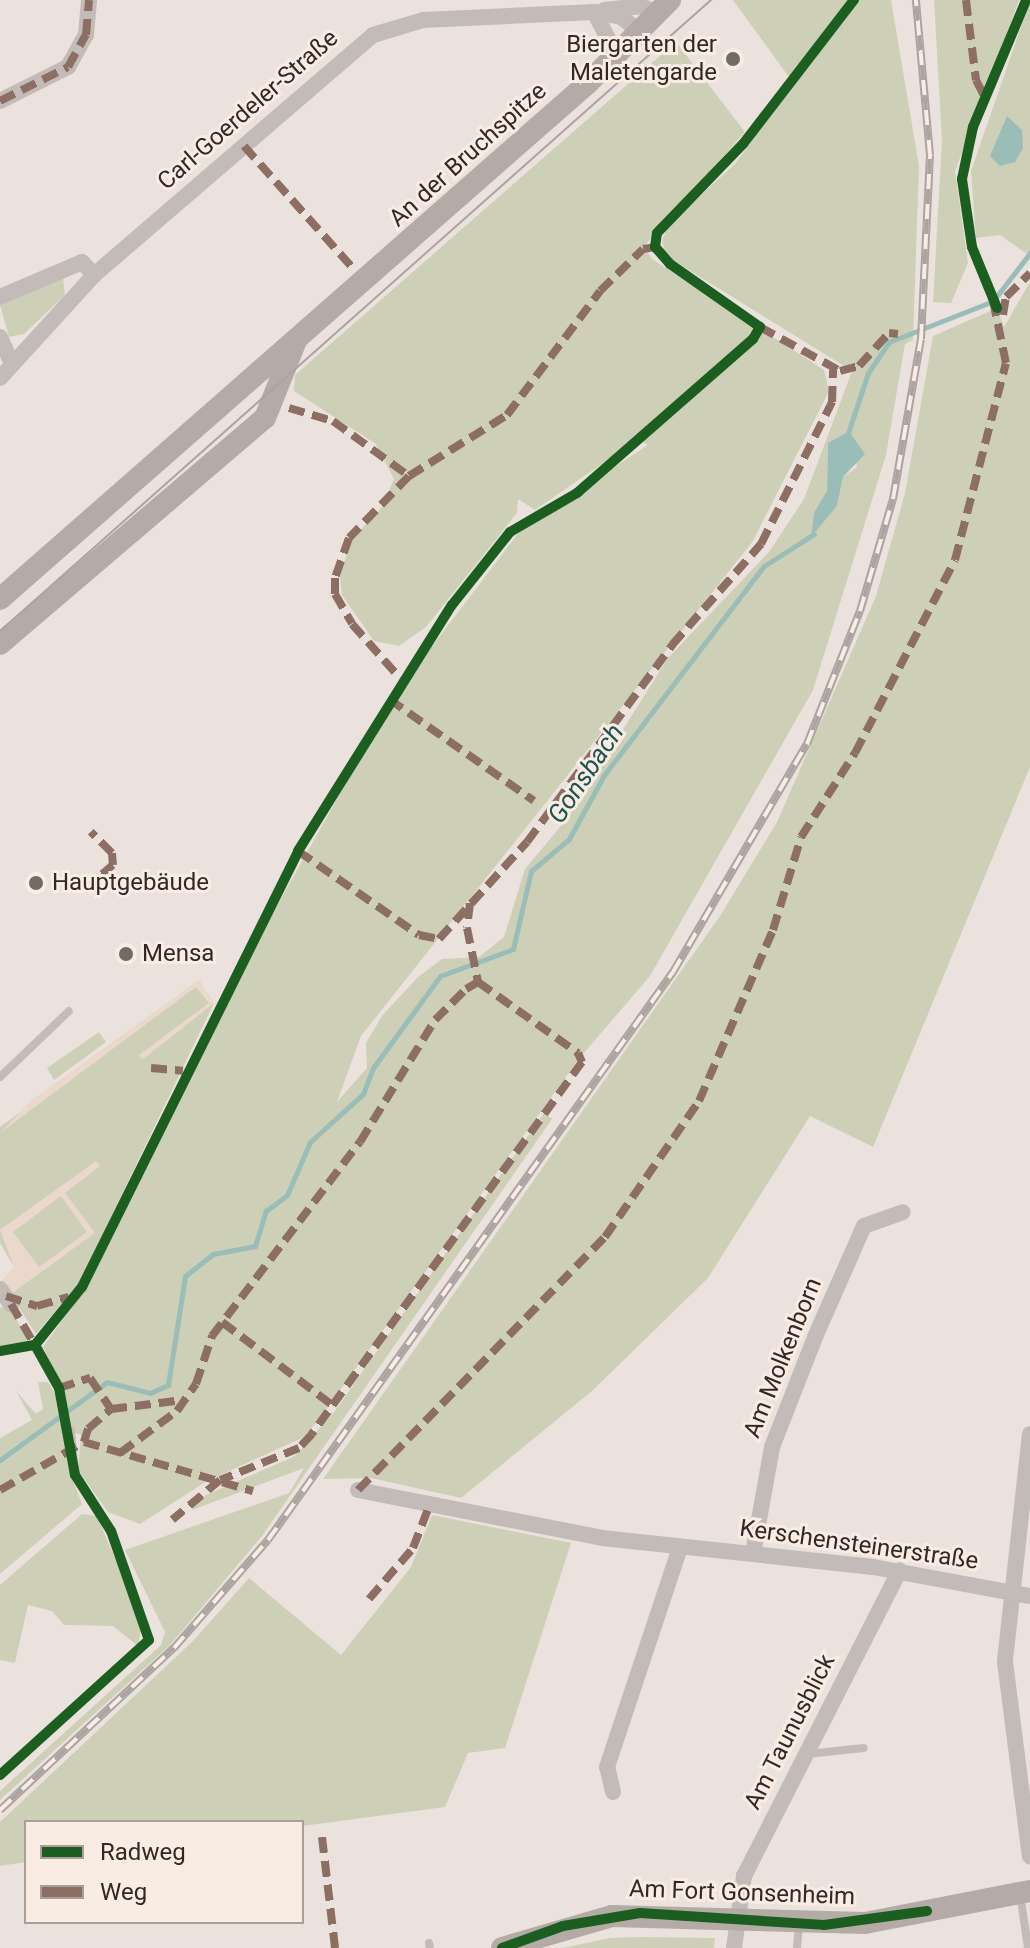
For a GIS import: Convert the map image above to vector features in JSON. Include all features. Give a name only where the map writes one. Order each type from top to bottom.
[{"type":"main road","name":"An der Bruchspitze","points":[[0,599],[295,343],[617,55],[664,6]]},
{"type":"main road","name":"An der Bruchspitze","points":[[0,644],[265,418],[295,343]]},
{"type":"main road","points":[[236,394],[256,395],[265,418]]},
{"type":"main road","name":"Am Fort Gonsenheim","points":[[502,1948],[612,1916],[735,1919],[799,1925],[865,1923],[1025,1892]]},
{"type":"street","points":[[0,101],[68,67],[86,35],[89,0]]},
{"type":"street","name":"Carl-Goerdeler-Straße","points":[[0,378],[11,362],[94,275],[373,35],[423,20],[664,6]]},
{"type":"street","points":[[594,12],[617,55]]},
{"type":"street","name":"Carl-Goerdeler-Straße","points":[[594,12],[621,17],[640,32]]},
{"type":"street","points":[[0,297],[82,262],[94,275]]},
{"type":"street","points":[[0,337],[11,362]]},
{"type":"street","name":"Am Molkenborn","points":[[753,1553],[772,1447],[815,1337],[864,1226],[903,1212]]},
{"type":"street","points":[[0,1289],[11,1304]]},
{"type":"street","points":[[1030,1434],[1010,1592],[1010,1739],[1030,1856]]},
{"type":"street","name":"Kerschensteinerstraße","points":[[358,1490],[680,1547],[900,1570],[1030,1596]]},
{"type":"street","points":[[613,1792],[607,1767],[680,1547]]},
{"type":"street","name":"Am Taunusblick","points":[[734,1948],[735,1919],[744,1876],[900,1570]]},
{"type":"lane","points":[[0,1077],[69,1011]]},
{"type":"lane","points":[[0,1351],[35,1345]]},
{"type":"lane","points":[[0,1775],[149,1640],[111,1531],[75,1475],[71,1430]]},
{"type":"lane","points":[[806,1754],[864,1748]]},
{"type":"lane","points":[[1025,1892],[1028,1948]]},
{"type":"lane","points":[[797,1948],[799,1925]]},
{"type":"green space","points":[[733,0],[891,0],[919,166],[913,340],[905,344],[886,455],[813,690],[650,976],[578,1060],[317,1422],[302,1438],[207,1481],[140,1524],[108,1512],[78,1470],[81,1435],[67,1430],[69,1470],[82,1504],[0,1574],[0,1438],[32,1420],[16,1391],[36,1414],[43,1409],[38,1382],[48,1382],[58,1399],[66,1397],[43,1347],[85,1289],[208,1028],[398,691],[523,527],[648,445],[638,439],[535,510],[518,499],[517,513],[426,627],[399,646],[374,641],[342,595],[340,576],[352,539],[382,507],[394,479],[376,444],[294,391],[295,375],[676,42],[745,132],[644,246],[652,259],[824,370],[829,391],[753,541],[361,1036],[337,1102],[367,1068],[366,1043],[382,1016],[418,977],[442,959],[479,957],[504,937],[525,869],[566,820],[668,658],[769,552],[804,499],[852,371],[666,255],[662,241],[668,225],[735,164],[794,84]],"holes":[[[849,431],[857,467],[843,477],[837,506],[812,535],[827,491],[828,443]]]},
{"type":"green space","points":[[934,0],[1019,0],[955,171],[968,263],[951,303],[933,302],[942,140]]},
{"type":"green space","points":[[1030,1],[1030,256],[1000,235],[976,238],[971,171]]},
{"type":"green space","points":[[63,278],[65,295],[24,334],[9,337],[0,305]]},
{"type":"green space","points":[[1030,282],[1030,767],[873,1147],[810,1116],[708,1278],[592,1391],[461,1498],[371,1478],[323,1479],[720,916],[777,822],[876,596],[905,493],[933,336],[997,308],[1004,327]]},
{"type":"green space","points":[[199,980],[214,1003],[79,1283],[36,1334],[2,1281],[14,1267],[0,1243],[0,1127]]},
{"type":"green space","points":[[99,1032],[106,1042],[54,1080],[47,1068]]},
{"type":"green space","points":[[544,1113],[552,1119],[262,1536],[171,1644],[0,1800],[0,1791],[161,1645],[165,1632],[125,1550],[289,1493],[304,1468],[192,1510],[197,1499],[295,1456],[335,1411]]},
{"type":"green space","points":[[8,1305],[27,1338],[23,1345],[0,1346],[0,1308]]},
{"type":"green space","points":[[82,1514],[97,1516],[142,1622],[138,1646],[113,1626],[64,1625],[52,1611],[28,1605],[15,1663],[0,1660],[0,1585]]},
{"type":"green space","points":[[432,1515],[571,1543],[505,1748],[468,1753],[445,1807],[304,1826],[304,1820],[24,1820],[24,1862],[0,1866],[0,1822],[193,1641],[249,1578],[341,1655],[411,1567]]},
{"type":"green space","points":[[610,1938],[715,1938],[714,1948],[563,1948]]},
{"type":"shaded area","points":[[199,980],[214,1003],[142,1060],[139,1055],[209,1003],[196,987],[0,1133],[33,1099]]},
{"type":"shaded area","points":[[96,1161],[100,1166],[65,1193],[95,1233],[12,1293],[2,1281],[14,1267],[0,1230]],"holes":[[[61,1196],[87,1232],[39,1267],[13,1232]]]},
{"type":"water","points":[[1007,116],[1022,130],[1023,148],[1015,162],[1000,166],[990,156]]},
{"type":"water","points":[[849,431],[865,454],[843,477],[837,506],[811,537],[814,513],[827,491],[828,443]]},
{"type":"waterway","name":"Gonsbach","points":[[847,436],[868,373],[889,342],[993,301],[1030,253]]},
{"type":"waterway","name":"Gonsbach","points":[[0,1460],[107,1382],[150,1393],[168,1385],[185,1276],[213,1254],[255,1246],[266,1211],[287,1195],[310,1142],[363,1094],[373,1068],[440,976],[513,949],[531,871],[569,839],[604,775],[764,566],[814,534]]},
{"type":"tram line","points":[[0,631],[711,0]]},
{"type":"railway","points":[[0,1810],[174,1648],[268,1540],[673,972],[807,744],[860,611],[893,499],[921,339],[930,155],[916,0]]},
{"type":"marked path","points":[[0,101],[68,67],[86,35],[89,0]]},
{"type":"marked path","points":[[966,0],[976,80],[985,98]]},
{"type":"marked path","points":[[244,146],[351,266]]},
{"type":"marked path","points":[[409,476],[507,415],[600,291],[643,249],[655,247]]},
{"type":"marked path","points":[[1003,315],[1006,297],[1030,273]]},
{"type":"marked path","points":[[358,1490],[605,1237],[699,1101],[773,930],[801,837],[855,753],[955,560],[1006,363],[993,301]]},
{"type":"marked path","points":[[760,327],[840,371],[859,366],[889,333],[898,334]]},
{"type":"marked path","points":[[298,851],[419,935],[439,939],[527,842],[672,645],[761,544],[832,402],[833,370]]},
{"type":"marked path","points":[[289,408],[333,421],[409,476],[349,538],[335,578],[335,594],[352,624],[400,678]]},
{"type":"marked path","points":[[389,699],[534,801]]},
{"type":"marked path","points":[[84,890],[113,865],[112,853],[91,832]]},
{"type":"marked path","points":[[470,903],[467,928],[478,982]]},
{"type":"marked path","points":[[120,1453],[177,1411],[196,1384],[212,1336],[360,1142],[435,1020],[466,989],[478,982],[578,1053],[582,1062],[312,1434],[299,1448],[220,1480],[172,1520]]},
{"type":"marked path","points":[[151,1068],[183,1071]]},
{"type":"marked path","points":[[6,1296],[37,1306],[69,1297]]},
{"type":"marked path","points":[[11,1304],[37,1349]]},
{"type":"marked path","points":[[222,1322],[335,1407]]},
{"type":"marked path","points":[[59,1388],[90,1378],[111,1409]]},
{"type":"marked path","points":[[0,1490],[84,1442],[88,1429],[111,1409],[183,1400]]},
{"type":"marked path","points":[[84,1442],[253,1491]]},
{"type":"marked path","points":[[369,1599],[413,1548],[430,1504]]},
{"type":"marked path","points":[[322,1837],[335,1948]]},
{"type":"cycle path","points":[[0,1351],[35,1345],[82,1287],[298,851],[452,605],[510,532],[577,493],[753,339],[760,327],[670,264],[655,247],[657,233],[743,144],[854,0]]},
{"type":"cycle path","points":[[997,308],[972,247],[962,179],[973,127],[1026,0]]},
{"type":"cycle path","points":[[0,1775],[149,1640],[111,1531],[75,1475],[59,1388],[35,1345]]},
{"type":"cycle path","points":[[502,1948],[563,1926],[640,1913],[824,1925],[927,1911]]},
{"type":"place","name":"Biergarten der Maletengarde","points":[[733,59]]},
{"type":"place","name":"Hauptgebäude","points":[[36,883]]},
{"type":"place","name":"Mensa","points":[[126,954]]}]
